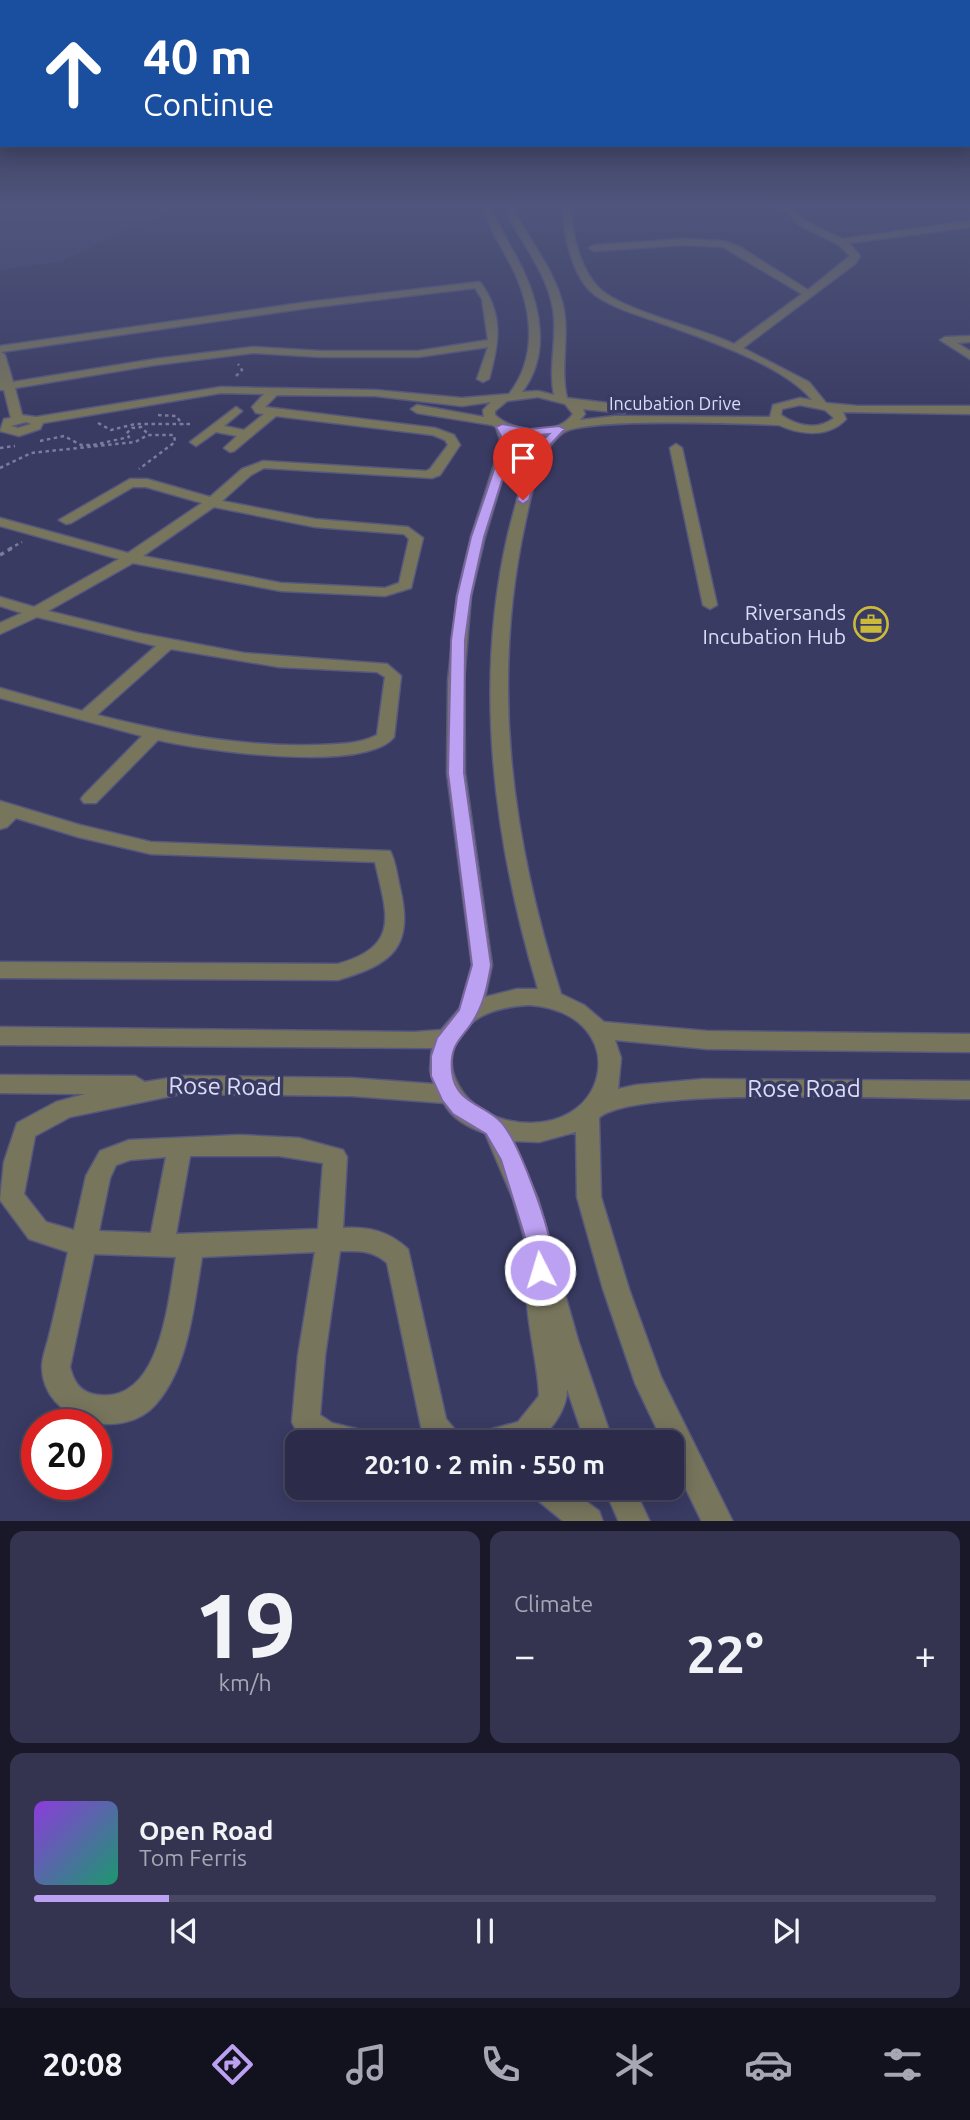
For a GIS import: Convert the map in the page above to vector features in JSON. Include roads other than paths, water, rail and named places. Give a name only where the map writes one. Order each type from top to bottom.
[{"type":"street","points":[[468,1014],[482,965],[456,773],[458,640],[464,596],[478,537],[506,452],[507,436],[489,416],[489,410],[507,398],[528,377],[530,370],[534,319],[521,278]]},
{"type":"street","points":[[544,278],[557,304],[562,333],[556,384],[566,401],[579,414],[543,446],[534,463],[518,519],[503,595],[499,703],[509,831],[531,933],[552,1000]]},
{"type":"street","points":[[586,278],[597,292],[617,304],[736,348],[805,384],[839,415],[837,423]]},
{"type":"street","points":[[779,278],[808,293]]},
{"type":"street","points":[[736,348],[829,278]]},
{"type":"street","points":[[0,349],[307,305],[478,285],[487,299],[494,344],[483,379]]},
{"type":"street","points":[[4,387],[155,362],[253,350],[321,354],[418,354],[474,344],[494,344]]},
{"type":"street","points":[[0,355],[6,426],[219,397],[272,394]]},
{"type":"street","points":[[775,370],[780,403],[810,429],[837,423],[970,421]]},
{"type":"street","points":[[36,423],[222,390],[272,394]]},
{"type":"street","points":[[0,629],[43,615],[148,561],[272,464],[427,475],[435,472],[454,445],[450,438],[435,432],[265,413],[258,407],[272,394]]},
{"type":"street","name":"Incubation Drive","points":[[272,394],[394,395],[463,401],[538,394],[616,409],[780,403]]},
{"type":"street","name":"Incubation Drive","points":[[272,394],[384,405],[498,424],[530,433],[615,420],[780,403]]},
{"type":"street","points":[[384,405],[394,395]]},
{"type":"street","points":[[780,403],[800,401],[858,410],[970,410]]},
{"type":"street","points":[[196,442],[236,411]]},
{"type":"street","points":[[230,448],[271,414]]},
{"type":"street","points":[[214,428],[247,435]]},
{"type":"street","points":[[676,448],[709,605]]},
{"type":"street","points":[[0,522],[131,558],[281,587],[385,592],[400,589],[406,584],[416,538],[408,531],[315,523],[218,504],[147,483],[130,483],[66,520]]},
{"type":"street","points":[[0,642],[218,504]]},
{"type":"street","points":[[0,601],[43,615],[170,643],[279,662],[381,667],[393,676],[385,737],[369,747],[305,751],[194,743],[0,693]]},
{"type":"street","points":[[85,717],[170,643]]},
{"type":"street","points":[[90,799],[154,734]]},
{"type":"street","points":[[0,971],[338,972],[369,963],[395,937],[398,921],[383,856],[151,848],[4,814]]},
{"type":"street","points":[[530,997],[552,1000],[579,1012],[599,1030],[608,1048],[612,1067],[608,1087],[592,1110],[567,1126],[544,1133],[519,1133],[494,1128],[461,1108],[449,1094],[442,1076],[441,1056],[447,1038],[468,1014],[486,1004],[508,998],[530,997]]},
{"type":"street","points":[[599,1030],[708,1040],[970,1043]]},
{"type":"street","points":[[0,1036],[380,1041],[447,1038]]},
{"type":"street","name":"Rose Road","points":[[0,1084],[352,1087],[449,1094]]},
{"type":"street","points":[[182,1085],[64,1109],[25,1130],[6,1190],[38,1231],[69,1241],[191,1246],[328,1242],[361,1238],[383,1243],[399,1257],[433,1426],[436,1430]]},
{"type":"street","name":"Rose Road","points":[[592,1110],[636,1094],[703,1087],[970,1090]]},
{"type":"street","points":[[592,1110],[589,1197],[615,1289],[649,1382],[719,1521]]},
{"type":"street","points":[[494,1128],[511,1158],[595,1430]]},
{"type":"street","points":[[162,1244],[180,1146]]},
{"type":"street","points":[[191,1246],[168,1355],[146,1395],[116,1411],[81,1406],[62,1390],[56,1367],[99,1176],[108,1158],[129,1150],[180,1146],[319,1150],[335,1157],[328,1242],[307,1383],[306,1422],[318,1430]]},
{"type":"street","points":[[530,1430],[545,1413],[552,1398],[553,1381],[540,1294],[540,1247]]},
{"type":"street","points":[[561,1500],[588,1521]]},
{"type":"street","points":[[625,1500],[635,1521]]},
{"type":"place","name":"Riversands Incubation Hub","points":[[871,624]]}]
